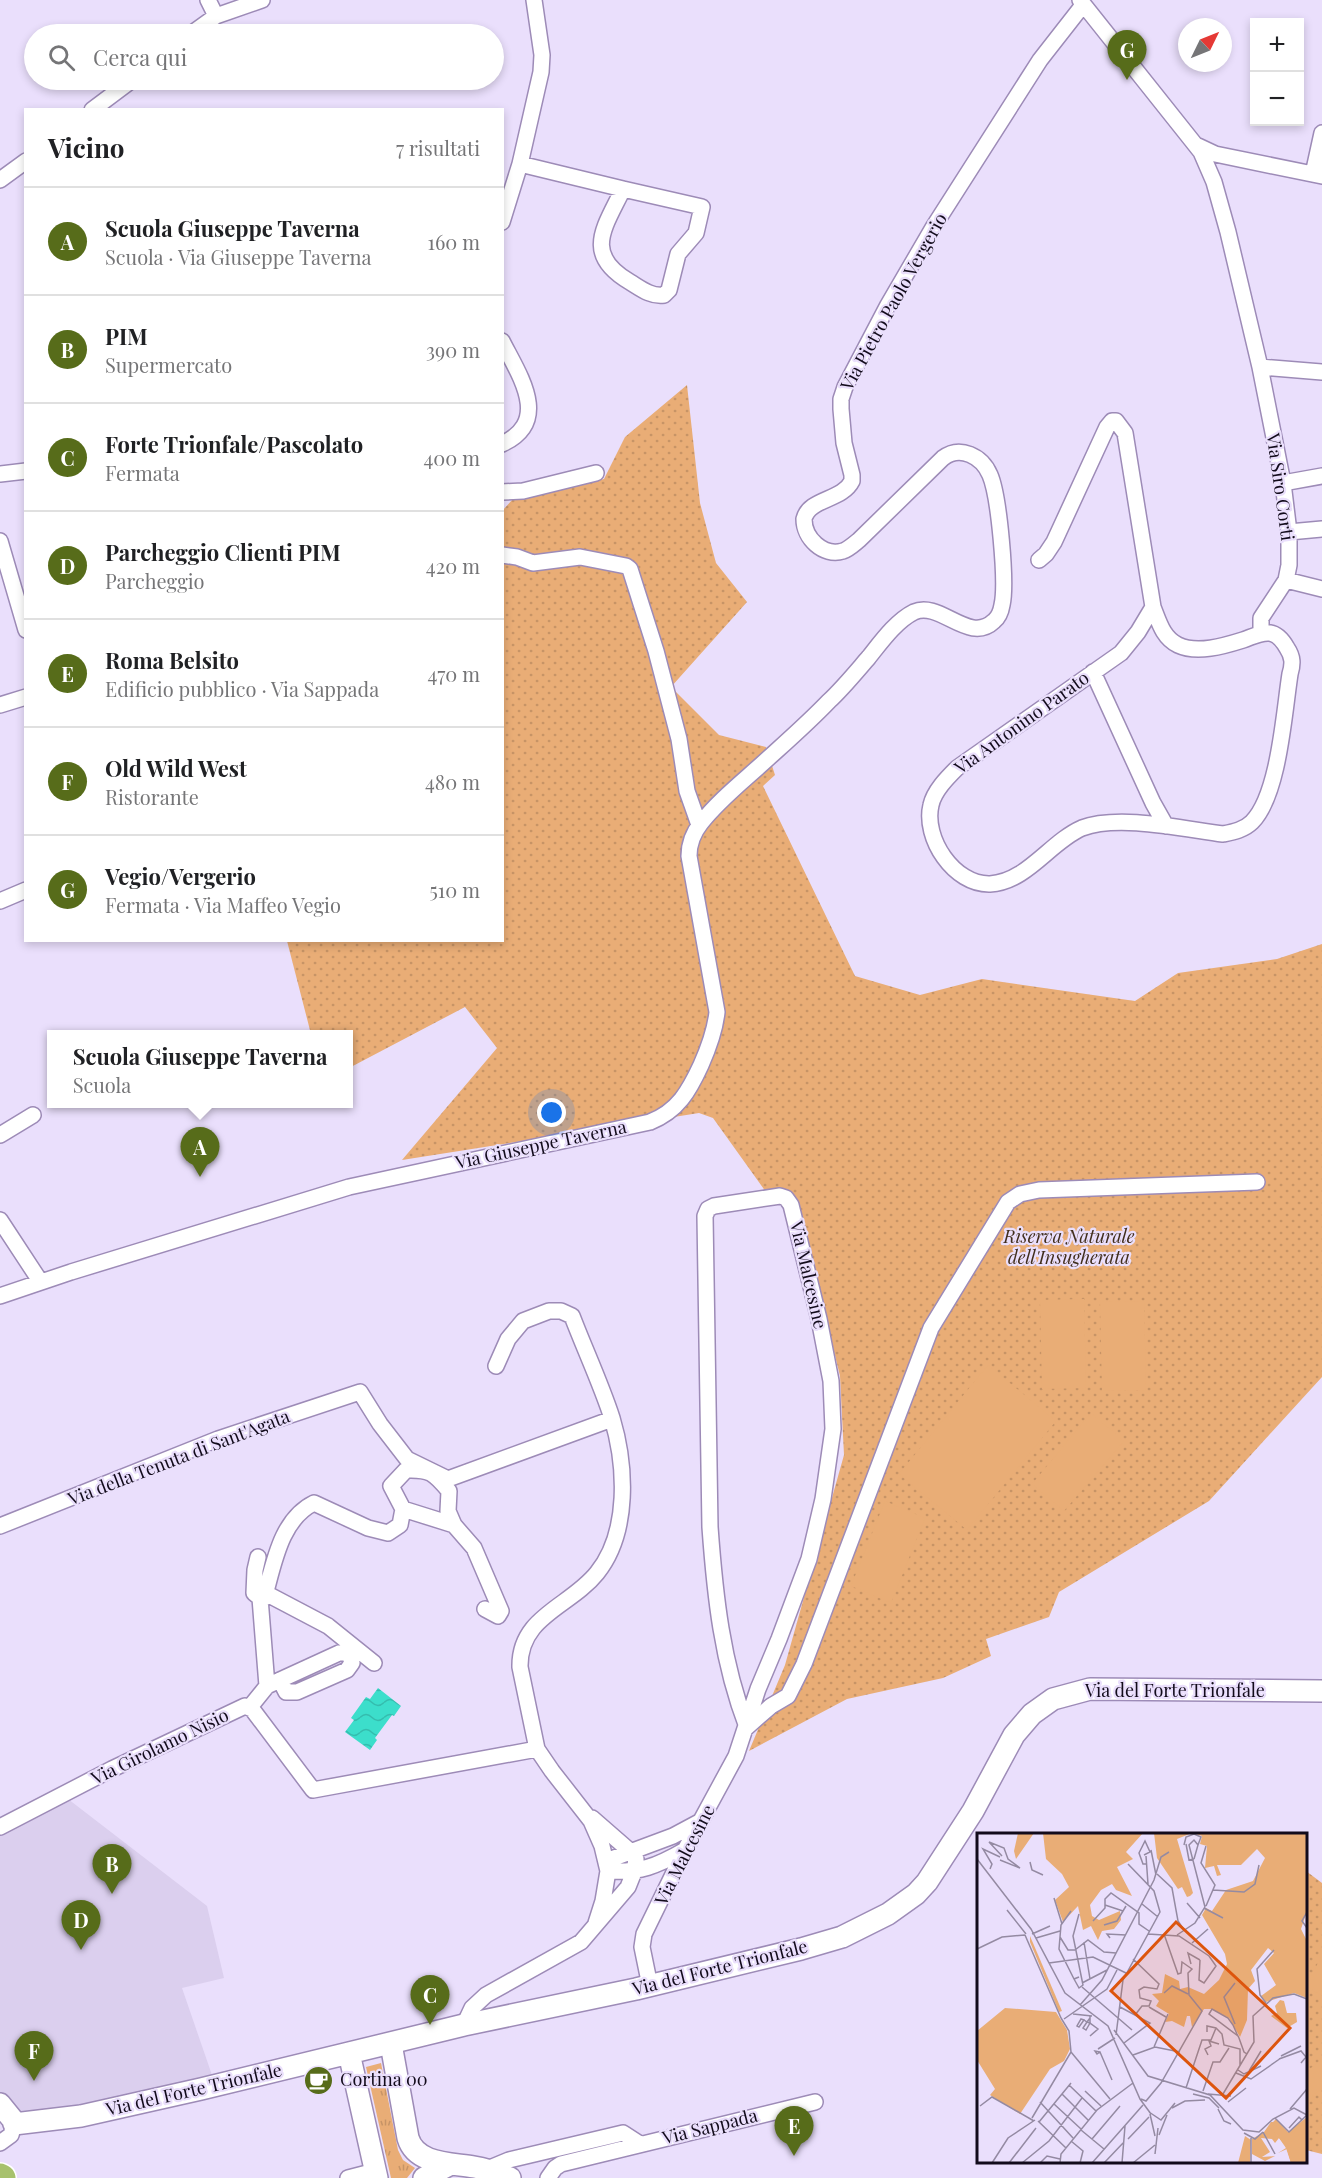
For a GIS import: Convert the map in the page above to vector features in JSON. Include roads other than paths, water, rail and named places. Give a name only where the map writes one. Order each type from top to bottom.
[{"type":"street","points":[[208,0],[216,16]]},
{"type":"street","points":[[205,24],[216,16],[262,0]]},
{"type":"street","points":[[504,216],[520,164],[541,72],[542,55],[534,0]]},
{"type":"street","name":"Via Siro Corti","points":[[1082,2],[1206,159],[1220,202],[1260,367],[1283,483],[1289,532],[1286,580],[1261,618],[1261,633]]},
{"type":"street","name":"Via Pietro Paolo Vergerio","points":[[761,765],[831,700],[891,632],[911,614],[920,610],[933,611],[965,626],[982,628],[995,621],[1002,605],[1004,589],[994,486],[986,466],[970,454],[953,452],[943,458],[846,550],[839,552],[826,550],[813,542],[804,526],[806,512],[847,489],[852,481],[842,422],[841,399],[888,305],[928,236],[1040,60],[1082,2]]},
{"type":"street","points":[[95,108],[119,90]]},
{"type":"street","points":[[1195,144],[1215,154],[1317,175],[1322,133]]},
{"type":"street","points":[[0,180],[24,162]]},
{"type":"street","points":[[520,164],[702,207],[696,233],[678,254],[669,290],[664,295],[652,294],[624,279],[610,266],[604,256],[601,234],[623,189]]},
{"type":"street","points":[[504,345],[522,380],[530,408],[522,430],[504,443]]},
{"type":"street","points":[[1260,367],[1322,372]]},
{"type":"street","points":[[1039,560],[1047,554],[1054,542],[1107,427],[1115,420],[1124,430],[1127,442],[1153,607],[1161,628],[1169,639],[1186,648],[1211,647],[1261,633]]},
{"type":"street","points":[[0,474],[24,471]]},
{"type":"street","points":[[504,492],[523,491],[596,473]]},
{"type":"street","points":[[1283,483],[1322,476]]},
{"type":"street","points":[[1289,532],[1322,529]]},
{"type":"street","points":[[0,540],[24,623]]},
{"type":"street","points":[[504,555],[516,556],[533,563],[580,557],[626,566],[630,569],[659,662],[679,739],[687,791],[699,825]]},
{"type":"street","points":[[1286,580],[1322,588]]},
{"type":"street","name":"Via Antonino Parato","points":[[1153,607],[1143,626],[1125,649],[957,768],[944,782],[933,799],[930,813],[933,834],[940,851],[953,868],[966,878],[992,884],[1010,879],[1021,873],[1061,840],[1089,826],[1116,822],[1222,834],[1237,831],[1251,824],[1261,811],[1275,771],[1293,664],[1281,640],[1274,634],[1261,633]]},
{"type":"street","points":[[1093,672],[1153,803],[1166,826]]},
{"type":"street","points":[[0,705],[24,698]]},
{"type":"street","name":"Via Giuseppe Taverna","points":[[0,1296],[40,1281],[349,1187],[643,1124],[665,1115],[678,1105],[690,1090],[714,1036],[717,1020],[717,1003],[689,856],[691,838],[699,825],[761,765]]},
{"type":"street","points":[[0,901],[24,891]]},
{"type":"street","points":[[0,1136],[33,1115]]},
{"type":"street","name":"Via Malcesine","points":[[747,1727],[771,1706],[788,1696],[804,1664],[931,1328],[1008,1202],[1020,1194],[1040,1190],[1257,1182]]},
{"type":"street","name":"Via Malcesine","points":[[650,1986],[642,1938],[685,1850],[736,1756],[747,1727],[758,1689],[809,1559],[823,1499],[833,1429],[831,1381],[819,1319],[792,1207],[786,1198],[780,1196],[714,1206],[708,1209],[705,1216],[712,1560],[717,1609],[728,1668],[735,1697],[747,1727]]},
{"type":"street","points":[[0,1220],[40,1281]]},
{"type":"street","points":[[496,1366],[508,1339],[523,1321],[549,1311],[561,1311],[572,1316],[612,1419],[621,1466],[622,1486],[619,1515],[613,1544],[605,1562],[593,1578],[531,1629],[521,1648],[520,1667],[537,1749],[597,1831],[607,1866],[603,1901],[596,1923]]},
{"type":"street","name":"Via della Tenuta di Sant'Agata","points":[[0,1526],[218,1440],[360,1392],[407,1459],[448,1479],[612,1419]]},
{"type":"street","points":[[250,1707],[273,1683],[262,1597],[286,1532],[308,1506],[314,1503],[368,1528],[388,1533],[400,1525],[403,1509],[391,1486],[406,1470],[423,1470],[437,1476],[449,1491],[448,1511],[454,1525],[474,1548],[501,1611],[498,1616],[484,1609]]},
{"type":"street","points":[[403,1509],[454,1525]]},
{"type":"street","points":[[258,1557],[254,1593],[262,1597],[272,1596],[328,1626],[374,1663]]},
{"type":"street","name":"Via del Forte Trionfale","points":[[5,2112],[92,2113],[464,2025],[650,1986],[842,1937],[868,1926],[898,1908],[922,1888],[939,1866],[973,1811],[1014,1735],[1032,1714],[1053,1699],[1090,1689],[1322,1691]]},
{"type":"street","name":"Via Girolamo Nisio","points":[[0,1827],[132,1759],[243,1707],[250,1707],[313,1790],[537,1749]]},
{"type":"street","points":[[583,1810],[631,1851],[639,1871]]},
{"type":"street","points":[[607,1866],[631,1851],[673,1836],[701,1821]]},
{"type":"street","points":[[464,2025],[472,2008],[486,1995],[576,1946],[624,1892],[639,1871],[660,1864],[685,1850]]},
{"type":"street","points":[[607,1866],[639,1871],[656,1880],[661,1901]]},
{"type":"street","points":[[391,2044],[411,2145],[421,2155],[499,2175]]},
{"type":"street","points":[[348,2178],[376,2174],[349,2053]]},
{"type":"street","name":"Via Sappada","points":[[548,2178],[561,2164],[815,2102]]},
{"type":"street","points":[[0,2143],[11,2135],[5,2112]]},
{"type":"street","name":"Via Sappada","points":[[499,2175],[509,2160],[623,2133],[640,2144]]},
{"type":"street","points":[[424,2178],[451,2164]]},
{"type":"water","points":[[378,1688],[401,1706],[375,1738],[377,1740],[370,1750],[345,1732],[354,1720],[351,1718],[366,1697],[370,1699]]},
{"type":"place","name":"Vegio/Vergerio","points":[[1127,80]]},
{"type":"place","name":"Scuola Giuseppe Taverna","points":[[200,1177]]},
{"type":"place","name":"PIM","points":[[112,1894]]},
{"type":"place","name":"Parcheggio Clienti PIM","points":[[81,1950]]},
{"type":"place","name":"Forte Trionfale/Pascolato","points":[[430,2025]]},
{"type":"place","name":"Cortina 00","points":[[319,2080]]},
{"type":"place","name":"Old Wild West","points":[[34,2081]]},
{"type":"place","name":"Roma Belsito","points":[[794,2156]]},
{"type":"park label","name":"Riserva Naturale dell'Insugherata","points":[[1069,1247]]}]
